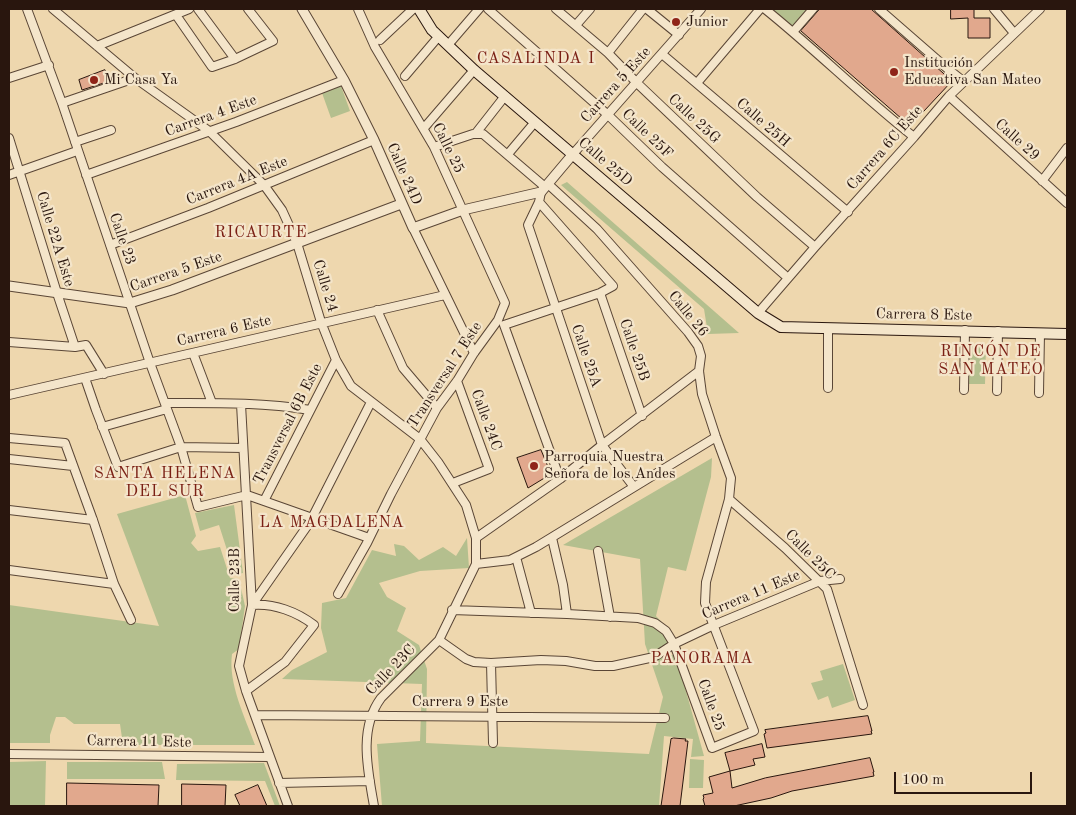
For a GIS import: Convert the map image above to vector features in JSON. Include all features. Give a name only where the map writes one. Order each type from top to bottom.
[{"type":"main road","name":"Calle 25D","points":[[419,9],[432,30],[474,70],[758,313],[781,327]]},
{"type":"main road","name":"Carrera 8 Este","points":[[781,327],[965,330],[1067,334]]},
{"type":"street","name":"Calle 23","points":[[27,9],[62,103],[150,363],[181,447],[198,507],[246,495]]},
{"type":"street","name":"Calle 24","points":[[53,9],[135,78],[209,131],[264,185],[282,210],[297,243],[336,360],[351,386],[420,439],[453,484],[466,505],[476,538],[476,564]]},
{"type":"street","points":[[97,46],[189,9]]},
{"type":"street","points":[[198,9],[235,59]]},
{"type":"street","points":[[176,15],[212,67],[235,59],[274,41],[248,9]]},
{"type":"street","name":"Calle 24D","points":[[302,9],[344,80],[374,140],[401,204],[474,353]]},
{"type":"street","name":"Calle 25","points":[[358,9],[375,47],[434,146],[505,303]]},
{"type":"street","points":[[380,40],[412,9]]},
{"type":"street","points":[[448,45],[479,9]]},
{"type":"street","name":"Calle 25F","points":[[488,9],[788,278]]},
{"type":"street","name":"Calle 25G","points":[[556,9],[608,53],[757,197],[815,247]]},
{"type":"street","points":[[576,25],[590,9]]},
{"type":"street","points":[[608,53],[643,9]]},
{"type":"street","points":[[647,9],[679,35]]},
{"type":"street","name":"Carrera 5 Este","points":[[545,188],[702,9]]},
{"type":"street","points":[[697,83],[760,9]]},
{"type":"street","points":[[764,9],[914,137]]},
{"type":"street","points":[[793,32],[813,9]]},
{"type":"street","points":[[879,9],[964,81]]},
{"type":"street","points":[[994,9],[1014,33]]},
{"type":"street","name":"Carrera 6C Este","points":[[758,313],[949,96],[1040,9]]},
{"type":"street","points":[[405,76],[439,36]]},
{"type":"street","name":"Calle 25H","points":[[662,54],[848,212]]},
{"type":"street","points":[[9,78],[48,65]]},
{"type":"street","points":[[424,128],[474,70]]},
{"type":"street","points":[[62,103],[135,78]]},
{"type":"street","name":"Carrera 4 Este","points":[[86,175],[344,80]]},
{"type":"street","points":[[434,146],[480,134],[505,96]]},
{"type":"street","name":"Calle 29","points":[[949,96],[1067,203]]},
{"type":"street","points":[[508,154],[535,122]]},
{"type":"street","points":[[74,142],[112,130]]},
{"type":"street","name":"Calle 26","points":[[480,134],[508,154],[545,188],[597,229],[688,332],[698,346],[701,356],[699,371],[702,394],[732,478],[706,582],[705,603],[709,617],[714,625]]},
{"type":"street","name":"Calle 22A Este","points":[[9,138],[75,347]]},
{"type":"street","name":"Carrera 4A Este","points":[[110,245],[374,140]]},
{"type":"street","points":[[1042,181],[1067,148]]},
{"type":"street","points":[[9,175],[78,150]]},
{"type":"street","points":[[413,228],[463,210],[545,188]]},
{"type":"street","points":[[545,188],[539,202],[613,286],[600,293],[555,309],[501,323],[560,479]]},
{"type":"street","name":"Calle 25A","points":[[539,202],[528,225],[555,309],[602,444],[634,487]]},
{"type":"street","name":"Carrera 5 Este","points":[[9,286],[130,303],[172,290],[401,204]]},
{"type":"street","name":"Calle 25B","points":[[600,293],[642,416]]},
{"type":"street","name":"Carrera 6 Este","points":[[9,394],[104,374],[445,295]]},
{"type":"street","name":"Transversal 7 Este","points":[[338,594],[370,538],[437,408],[457,381],[474,353],[501,323],[505,303]]},
{"type":"street","points":[[377,310],[403,368],[437,408]]},
{"type":"street","points":[[828,328],[828,388]]},
{"type":"street","points":[[964,390],[965,330]]},
{"type":"street","points":[[997,391],[998,331]]},
{"type":"street","points":[[1039,393],[1040,333]]},
{"type":"street","points":[[9,342],[75,347],[86,345],[104,374]]},
{"type":"street","points":[[194,353],[212,403]]},
{"type":"street","name":"Transversal 6B Este","points":[[264,501],[336,360]]},
{"type":"street","points":[[476,538],[560,479],[602,444],[642,416],[699,371]]},
{"type":"street","points":[[85,378],[118,467],[181,447],[243,448]]},
{"type":"street","name":"Calle 24C","points":[[453,484],[489,469],[457,381]]},
{"type":"street","points":[[252,605],[312,518],[371,402]]},
{"type":"street","points":[[102,427],[166,406],[212,403],[287,406],[310,410]]},
{"type":"street","name":"Calle 23B","points":[[240,404],[252,605],[239,666],[246,691],[288,806]]},
{"type":"street","points":[[476,564],[510,560],[552,538],[716,437]]},
{"type":"street","points":[[9,438],[65,443],[114,584],[131,620]]},
{"type":"street","points":[[9,459],[74,466]]},
{"type":"street","points":[[246,495],[370,538]]},
{"type":"street","name":"Calle 25C","points":[[728,499],[785,548],[827,589],[863,705]]},
{"type":"street","points":[[9,510],[93,520]]},
{"type":"street","points":[[552,538],[563,585],[567,614]]},
{"type":"street","points":[[598,551],[610,617]]},
{"type":"street","points":[[516,557],[531,613]]},
{"type":"street","name":"Calle 23C","points":[[374,806],[366,741],[373,708],[439,640],[476,564]]},
{"type":"street","points":[[9,570],[114,584]]},
{"type":"street","name":"Carrera 11 Este","points":[[439,640],[466,659],[474,662],[491,663],[541,660],[612,666],[654,657],[674,644],[714,625],[820,581],[840,579]]},
{"type":"street","points":[[246,691],[286,662],[314,625],[303,616],[267,603],[252,605]]},
{"type":"street","points":[[452,610],[638,618],[655,623],[666,631],[674,644]]},
{"type":"street","name":"Calle 25","points":[[674,644],[712,748],[754,731],[714,625]]},
{"type":"street","points":[[491,663],[493,743]]},
{"type":"street","name":"Carrera 9 Este","points":[[255,715],[665,718]]},
{"type":"street","name":"Carrera 11 Este","points":[[9,754],[270,757]]},
{"type":"street","points":[[279,782],[370,781]]},
{"type":"green space","points":[[771,9],[808,9],[794,27]]},
{"type":"green space","points":[[341,86],[350,111],[331,118],[322,93]]},
{"type":"green space","points":[[567,182],[739,333],[708,334],[704,309],[561,185]]},
{"type":"green space","points":[[970,345],[986,346],[985,384],[969,384]]},
{"type":"green space","points":[[712,458],[711,477],[686,571],[668,567],[656,616],[671,632],[670,655],[676,655],[704,756],[691,757],[693,739],[664,736],[659,806],[382,806],[377,744],[420,741],[422,684],[282,679],[292,670],[327,652],[321,628],[322,603],[346,598],[372,550],[396,556],[394,544],[404,546],[419,560],[443,547],[456,556],[467,538],[469,568],[420,571],[379,583],[387,597],[406,608],[397,631],[419,645],[427,669],[426,743],[649,754],[663,697],[645,644],[640,559],[563,545]]},
{"type":"green space","points":[[185,495],[196,536],[191,543],[198,551],[220,547],[230,578],[239,579],[245,606],[239,649],[232,654],[232,677],[238,700],[255,745],[123,745],[120,724],[74,724],[65,717],[56,717],[50,735],[50,743],[9,743],[9,605],[159,626],[117,514]]},
{"type":"green space","points":[[234,505],[243,573],[235,575],[219,525],[200,531],[195,513]]},
{"type":"green space","points":[[843,664],[855,700],[832,708],[828,696],[818,700],[811,683],[823,680],[820,671]]},
{"type":"green space","points":[[690,759],[704,760],[703,788],[689,788]]},
{"type":"green space","points":[[46,761],[45,806],[9,806],[9,762]]},
{"type":"green space","points":[[67,762],[162,762],[165,779],[67,779]]},
{"type":"green space","points":[[264,763],[280,806],[275,806],[265,781],[176,780],[177,764]]},
{"type":"building","name":"Institución Educativa San Mateo","points":[[820,9],[871,9],[952,81],[910,126],[801,31]]},
{"type":"building","points":[[951,9],[974,9],[974,18],[990,18],[990,38],[968,38],[968,18],[951,19]]},
{"type":"building","name":"Mi Casa Ya","points":[[105,70],[110,81],[82,90],[79,80]]},
{"type":"building","name":"Parroquia Nuestra Señora de los Andes","points":[[541,450],[551,474],[528,488],[517,458]]},
{"type":"building","points":[[868,716],[872,734],[767,748],[765,730]]},
{"type":"building","points":[[671,739],[686,739],[685,741],[688,741],[680,806],[661,806]]},
{"type":"building","points":[[762,744],[765,757],[753,759],[755,765],[730,771],[725,753]]},
{"type":"building","points":[[870,758],[874,776],[792,791],[771,798],[734,806],[705,806],[703,799],[703,795],[713,793],[709,777],[730,771],[732,788],[765,778]]},
{"type":"building","points":[[67,783],[159,785],[158,806],[67,806]]},
{"type":"building","points":[[182,784],[226,785],[225,806],[182,806]]},
{"type":"building","points":[[258,785],[267,806],[240,806],[235,795]]},
{"type":"place","name":"Junior","points":[[676,22]]},
{"type":"place","name":"Institución Educativa San Mateo","points":[[894,72]]},
{"type":"place","name":"Mi Casa Ya","points":[[94,80]]},
{"type":"place","name":"Parroquia Nuestra Señora de los Andes","points":[[534,466]]},
{"type":"district","name":"CASALINDA I","points":[[536,59]]},
{"type":"district","name":"RICAURTE","points":[[261,233]]},
{"type":"district","name":"RINCÓN DE SAN MATEO","points":[[991,361]]},
{"type":"district","name":"SANTA HELENA DEL SUR","points":[[165,483]]},
{"type":"district","name":"LA MAGDALENA","points":[[332,523]]},
{"type":"district","name":"PANORAMA","points":[[702,659]]}]
